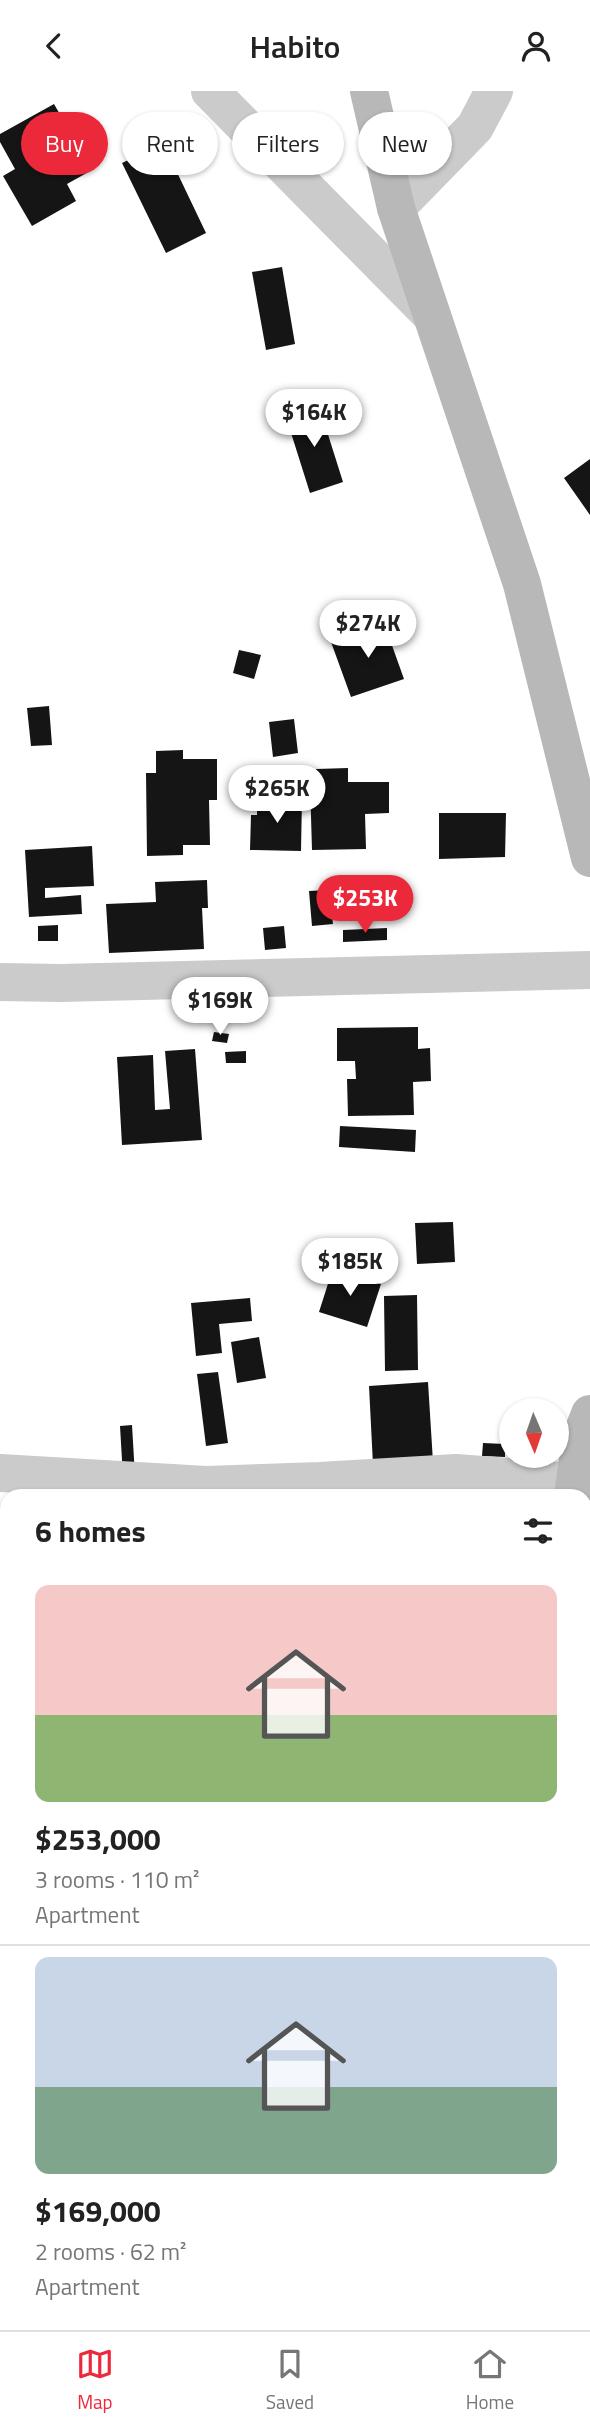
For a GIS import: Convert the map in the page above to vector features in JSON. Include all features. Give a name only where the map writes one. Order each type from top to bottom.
[{"type":"street","points":[[210,91],[432,316]]},
{"type":"street","points":[[369,91],[396,208],[522,584],[590,858]]},
{"type":"street","points":[[396,208],[475,127],[494,91]]},
{"type":"street","points":[[0,982],[590,970]]},
{"type":"street","points":[[0,1473],[205,1485],[456,1473],[573,1489],[581,1437],[590,1414]]},
{"type":"building","points":[[54,104],[59,112],[40,112]]},
{"type":"building","points":[[21,122],[21,175],[83,175],[67,184],[76,201],[32,226],[3,176],[15,169],[0,142],[0,134]]},
{"type":"building","points":[[128,175],[178,175],[206,233],[166,253]]},
{"type":"building","points":[[282,267],[295,344],[266,350],[252,272]]},
{"type":"building","points":[[319,406],[343,482],[310,493],[286,417]]},
{"type":"building","points":[[590,459],[590,515],[564,478]]},
{"type":"building","points":[[384,623],[404,679],[351,697],[331,642]]},
{"type":"building","points":[[239,650],[261,655],[254,679],[233,673]]},
{"type":"building","points":[[49,706],[52,745],[31,746],[27,708]]},
{"type":"building","points":[[294,719],[298,753],[273,757],[269,722]]},
{"type":"building","points":[[183,750],[183,759],[217,759],[217,800],[209,800],[210,845],[183,845],[183,855],[147,856],[146,773],[156,773],[156,751]]},
{"type":"building","points":[[348,768],[348,782],[389,782],[389,813],[365,814],[366,849],[312,850],[310,783],[317,783],[316,769]]},
{"type":"building","points":[[257,797],[302,798],[301,851],[250,850],[251,815],[257,815]]},
{"type":"building","points":[[439,813],[506,813],[505,857],[439,859]]},
{"type":"building","points":[[92,846],[94,886],[45,888],[45,898],[81,895],[82,914],[29,917],[25,850]]},
{"type":"building","points":[[207,880],[208,908],[202,908],[204,949],[109,953],[106,904],[156,902],[155,882]]},
{"type":"building","points":[[329,890],[333,924],[312,926],[309,891]]},
{"type":"building","points":[[58,925],[58,941],[38,941],[38,926]]},
{"type":"building","points":[[284,926],[286,948],[265,950],[263,928]]},
{"type":"building","points":[[387,928],[387,940],[343,942],[343,930]]},
{"type":"building","points":[[418,1027],[418,1049],[430,1048],[431,1081],[413,1082],[414,1115],[348,1116],[347,1079],[356,1079],[355,1061],[337,1061],[337,1028]]},
{"type":"building","points":[[214,1032],[229,1034],[227,1043],[212,1041]]},
{"type":"building","points":[[195,1049],[202,1140],[122,1145],[117,1057],[153,1055],[155,1110],[170,1109],[165,1051]]},
{"type":"building","points":[[246,1051],[246,1063],[226,1063],[225,1052]]},
{"type":"building","points":[[340,1126],[416,1130],[415,1152],[339,1147]]},
{"type":"building","points":[[453,1222],[455,1262],[417,1264],[415,1223]]},
{"type":"building","points":[[333,1268],[381,1284],[367,1327],[319,1312]]},
{"type":"building","points":[[417,1295],[418,1370],[385,1371],[384,1296]]},
{"type":"building","points":[[250,1298],[252,1321],[219,1324],[222,1353],[196,1356],[191,1303]]},
{"type":"building","points":[[259,1337],[266,1378],[237,1383],[231,1342]]},
{"type":"building","points":[[218,1372],[228,1443],[206,1446],[197,1374]]},
{"type":"building","points":[[428,1382],[433,1462],[373,1465],[369,1386]]},
{"type":"building","points":[[132,1425],[135,1476],[123,1477],[120,1426]]},
{"type":"building","points":[[483,1443],[499,1444],[499,1457],[482,1456]]}]
